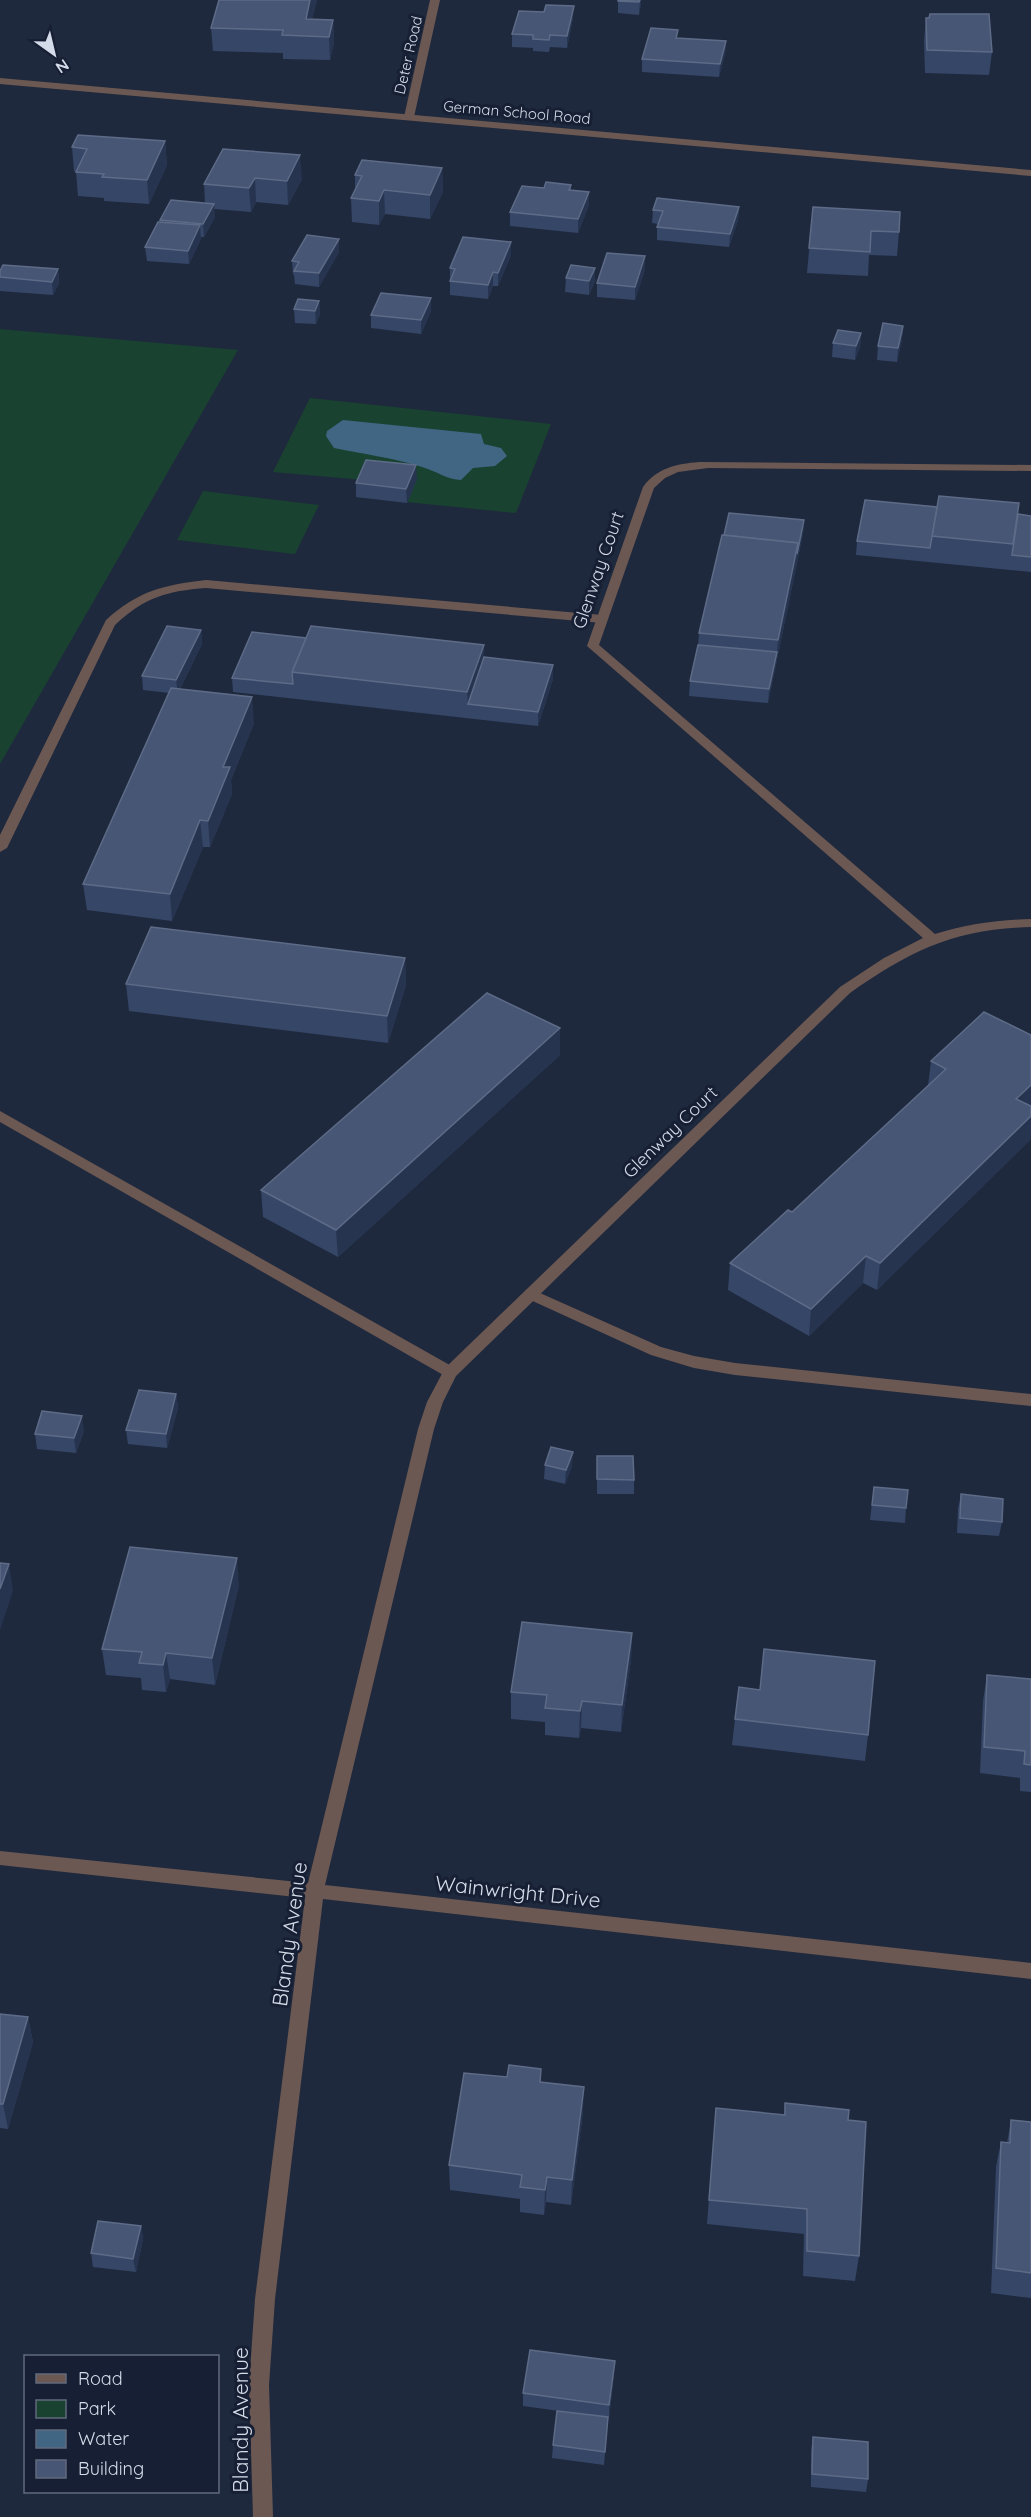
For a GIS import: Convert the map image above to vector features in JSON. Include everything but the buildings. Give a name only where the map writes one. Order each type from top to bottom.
[{"type":"street","name":"Deter Road","points":[[409,117],[435,0]]},
{"type":"street","name":"German School Road","points":[[0,81],[1031,173]]},
{"type":"street","name":"Glenway Court","points":[[931,938],[592,646],[649,487],[656,478],[668,471],[684,466],[708,465],[1031,468]]},
{"type":"street","points":[[0,848],[110,622],[128,605],[145,595],[171,587],[206,584],[602,619]]},
{"type":"street","name":"Glenway Court","points":[[450,1372],[845,990],[884,962],[931,938],[969,929],[1031,923]]},
{"type":"street","points":[[0,1116],[450,1372]]},
{"type":"street","points":[[531,1294],[656,1351],[694,1362],[735,1369],[1031,1400]]},
{"type":"street","name":"Blandy Avenue","points":[[263,2517],[259,2385],[265,2299],[315,1891],[426,1429],[435,1402],[450,1372]]},
{"type":"street","name":"Wainwright Drive","points":[[0,1858],[1031,1971]]},
{"type":"green space","points":[[0,329],[238,350],[0,764]]},
{"type":"green space","points":[[310,398],[551,424],[516,513],[356,497],[363,480],[273,472]]},
{"type":"green space","points":[[203,491],[319,505],[295,554],[177,540]]},
{"type":"water","points":[[343,420],[481,434],[484,444],[501,448],[507,456],[495,466],[473,468],[461,480],[456,480],[411,464],[334,448],[326,436],[327,431]]}]
